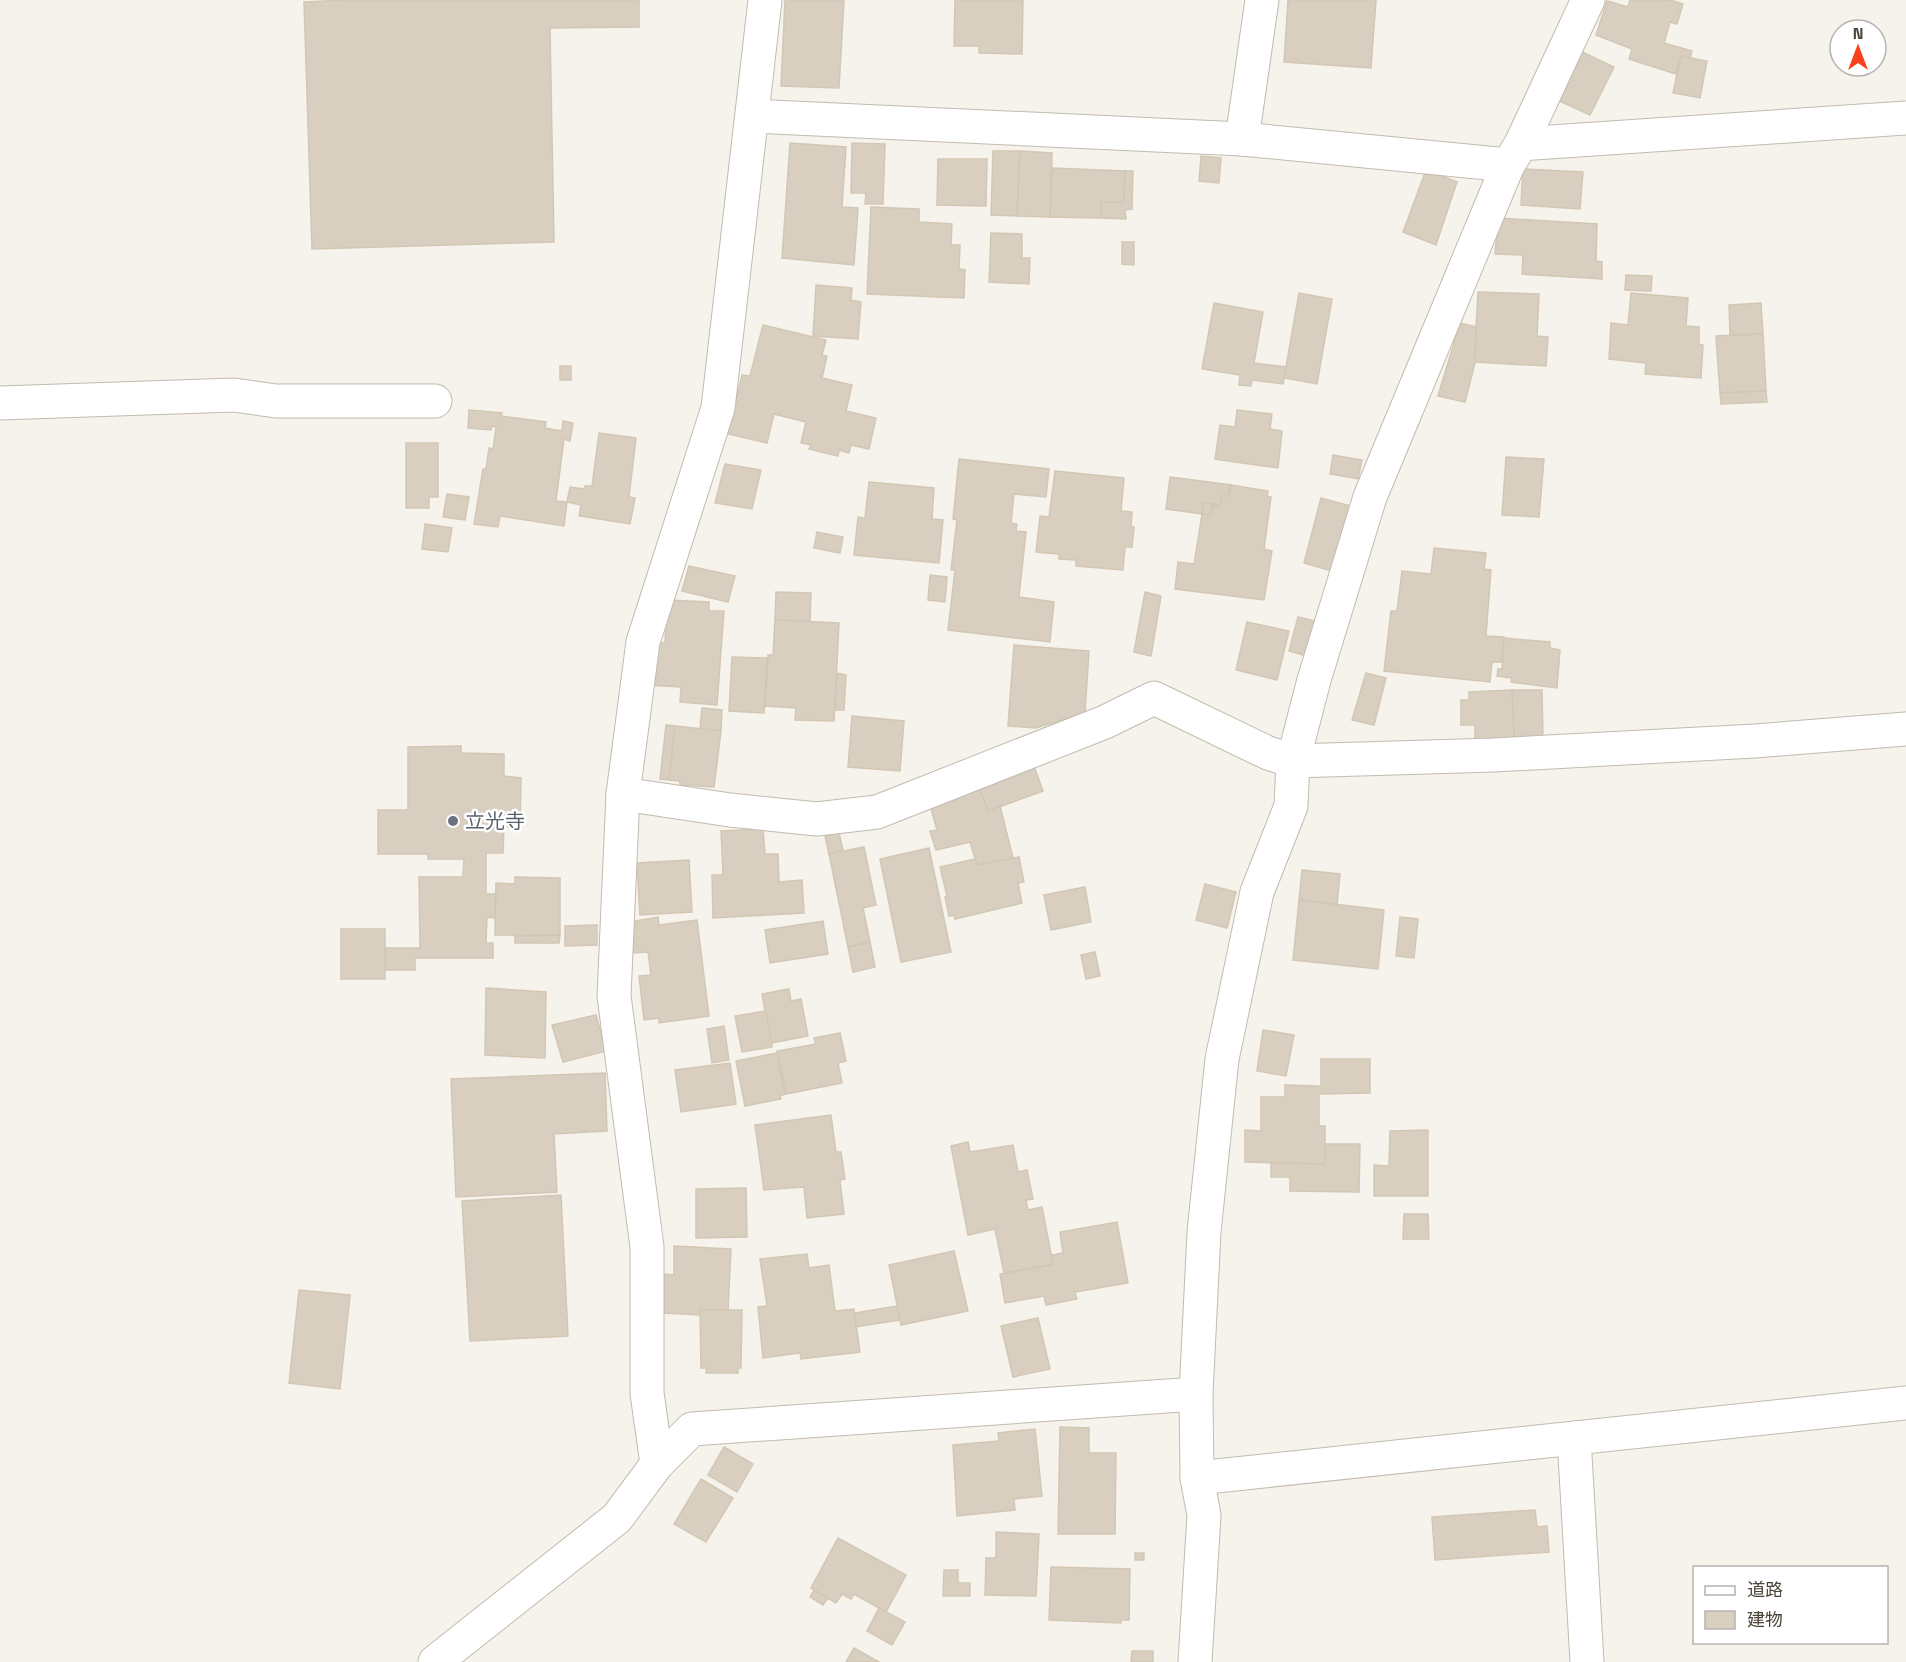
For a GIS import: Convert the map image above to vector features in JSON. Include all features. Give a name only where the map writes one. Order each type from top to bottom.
[{"type":"street","points":[[657,1464],[647,1393],[647,1246],[614,996],[623,794],[644,642],[718,408],[765,0]]},
{"type":"street","points":[[1242,139],[1262,0]]},
{"type":"street","points":[[1195,1662],[1204,1515],[1197,1478],[1196,1394],[1204,1232],[1222,1059],[1257,892],[1291,806],[1293,761],[1320,658],[1370,497],[1514,155],[1588,0]]},
{"type":"street","points":[[753,116],[1242,139],[1514,155],[1906,118]]},
{"type":"street","points":[[0,403],[234,395],[276,401],[435,401]]},
{"type":"street","points":[[623,794],[730,810],[817,819],[877,812],[1105,722],[1154,698],[1268,753],[1293,761],[1494,755],[1755,741],[1906,729]]},
{"type":"street","points":[[435,1662],[617,1518],[657,1464],[692,1429],[1196,1394]]},
{"type":"street","points":[[1197,1478],[1906,1403]]},
{"type":"street","points":[[1574,1438],[1587,1662]]},
{"type":"building","points":[[639,0],[639,27],[550,28],[554,242],[312,249],[304,2]]},
{"type":"building","points":[[785,0],[844,0],[839,88],[781,86]]},
{"type":"building","points":[[955,0],[1023,0],[1022,54],[979,53],[979,46],[954,46]]},
{"type":"building","points":[[1288,0],[1376,0],[1371,68],[1284,62]]},
{"type":"building","points":[[1630,0],[1670,0],[1683,4],[1677,24],[1670,22],[1664,43],[1692,51],[1690,58],[1681,56],[1676,74],[1629,59],[1632,49],[1596,35],[1607,1],[1628,7]]},
{"type":"building","points":[[1580,51],[1614,67],[1590,115],[1557,100]]},
{"type":"building","points":[[1681,56],[1707,61],[1700,98],[1673,93]]},
{"type":"building","points":[[790,143],[846,147],[842,207],[858,208],[854,265],[782,258]]},
{"type":"building","points":[[852,143],[885,144],[883,204],[865,204],[866,193],[851,193]]},
{"type":"building","points":[[993,151],[1020,151],[1017,216],[991,215]]},
{"type":"building","points":[[1020,151],[1052,153],[1050,217],[1017,216]]},
{"type":"building","points":[[1201,156],[1221,158],[1219,183],[1199,181]]},
{"type":"building","points":[[938,159],[987,159],[986,206],[937,205]]},
{"type":"building","points":[[1052,168],[1125,171],[1124,202],[1101,202],[1101,218],[1050,217]]},
{"type":"building","points":[[1523,169],[1583,172],[1580,209],[1521,205]]},
{"type":"building","points":[[1426,170],[1457,182],[1436,245],[1403,232]]},
{"type":"building","points":[[1125,171],[1133,171],[1132,209],[1125,210],[1126,219],[1101,218],[1101,202],[1124,202]]},
{"type":"building","points":[[871,207],[919,209],[919,222],[952,224],[951,245],[960,245],[959,269],[965,270],[964,298],[867,294]]},
{"type":"building","points":[[1498,218],[1597,224],[1596,261],[1602,262],[1602,279],[1522,274],[1523,255],[1495,254]]},
{"type":"building","points":[[991,233],[1022,234],[1022,258],[1030,258],[1029,284],[989,282]]},
{"type":"building","points":[[1122,242],[1134,242],[1134,265],[1122,264]]},
{"type":"building","points":[[1626,275],[1652,276],[1651,291],[1625,290]]},
{"type":"building","points":[[816,285],[852,288],[851,300],[861,302],[858,339],[813,336]]},
{"type":"building","points":[[1478,292],[1539,294],[1537,336],[1548,337],[1546,366],[1474,362]]},
{"type":"building","points":[[1299,293],[1332,299],[1317,384],[1284,378]]},
{"type":"building","points":[[1631,293],[1688,298],[1686,326],[1699,327],[1699,344],[1703,345],[1701,378],[1645,374],[1646,363],[1609,359],[1611,323],[1628,325]]},
{"type":"building","points":[[1214,303],[1263,312],[1254,363],[1286,367],[1283,384],[1252,380],[1251,386],[1239,385],[1240,375],[1202,369]]},
{"type":"building","points":[[1761,303],[1763,334],[1730,335],[1729,305]]},
{"type":"building","points":[[1460,323],[1476,327],[1475,363],[1465,402],[1438,396]]},
{"type":"building","points":[[763,325],[826,340],[822,355],[827,356],[822,378],[852,385],[846,411],[876,418],[869,449],[851,445],[849,453],[839,450],[838,456],[809,449],[811,445],[801,443],[806,422],[774,414],[767,443],[728,434],[742,375],[750,376]]},
{"type":"building","points":[[1763,334],[1766,391],[1720,393],[1716,336]]},
{"type":"building","points":[[560,366],[571,366],[571,380],[560,380]]},
{"type":"building","points":[[1766,391],[1767,402],[1721,404],[1720,393]]},
{"type":"building","points":[[469,410],[502,413],[501,416],[546,422],[545,428],[562,431],[563,421],[573,423],[570,441],[564,439],[556,501],[567,502],[564,526],[500,516],[498,527],[474,524],[483,469],[486,469],[489,448],[493,449],[496,427],[492,426],[491,430],[468,428]]},
{"type":"building","points":[[1237,410],[1272,414],[1270,429],[1282,431],[1278,468],[1215,459],[1220,425],[1235,427]]},
{"type":"building","points":[[599,433],[636,438],[629,497],[635,498],[630,524],[579,516],[581,505],[567,502],[570,487],[584,489],[585,486],[592,486]]},
{"type":"building","points":[[406,443],[438,443],[438,497],[429,497],[429,508],[406,508]]},
{"type":"building","points":[[1333,455],[1362,460],[1358,479],[1330,474]]},
{"type":"building","points":[[1506,457],[1544,459],[1539,517],[1502,515]]},
{"type":"building","points":[[959,459],[1049,469],[1046,497],[1014,494],[1011,523],[1017,524],[1016,531],[1026,532],[1019,597],[1054,602],[1050,642],[948,630],[955,570],[951,570],[957,520],[953,519]]},
{"type":"building","points":[[725,464],[761,470],[752,509],[715,503]]},
{"type":"building","points":[[1055,471],[1124,478],[1121,511],[1132,512],[1131,527],[1134,527],[1132,547],[1125,547],[1123,570],[1076,566],[1076,560],[1059,559],[1059,554],[1036,552],[1040,516],[1049,517]]},
{"type":"building","points":[[1170,477],[1231,485],[1229,496],[1222,496],[1220,506],[1203,503],[1202,514],[1166,509]]},
{"type":"building","points":[[869,482],[934,488],[932,519],[943,520],[939,563],[854,555],[858,517],[865,518]]},
{"type":"building","points":[[1231,485],[1268,491],[1267,496],[1271,497],[1264,549],[1272,551],[1264,600],[1175,589],[1178,562],[1194,564],[1202,514],[1211,515],[1213,504],[1220,506],[1222,496],[1229,496]]},
{"type":"building","points":[[447,494],[469,497],[465,520],[443,517]]},
{"type":"building","points":[[1321,498],[1354,507],[1336,572],[1304,563]]},
{"type":"building","points":[[1203,503],[1213,504],[1211,515],[1202,514]]},
{"type":"building","points":[[425,524],[452,528],[448,552],[422,549]]},
{"type":"building","points":[[817,532],[843,537],[840,553],[814,548]]},
{"type":"building","points":[[1434,548],[1486,553],[1484,569],[1491,570],[1486,636],[1504,637],[1502,662],[1492,662],[1490,682],[1384,671],[1391,611],[1397,611],[1402,571],[1431,574]]},
{"type":"building","points":[[689,566],[735,576],[728,602],[682,591]]},
{"type":"building","points":[[930,575],[947,577],[945,602],[928,600]]},
{"type":"building","points":[[776,592],[811,593],[810,621],[775,620]]},
{"type":"building","points":[[1145,592],[1161,596],[1151,656],[1134,652]]},
{"type":"building","points":[[667,600],[709,602],[709,611],[724,611],[717,705],[680,702],[681,687],[647,685],[650,642],[665,643]]},
{"type":"building","points":[[1298,617],[1323,623],[1314,658],[1289,651]]},
{"type":"building","points":[[775,620],[839,623],[834,721],[795,720],[796,708],[765,706],[768,655],[773,655]]},
{"type":"building","points":[[1247,622],[1289,631],[1277,680],[1236,670]]},
{"type":"building","points":[[1504,638],[1550,642],[1550,648],[1560,650],[1557,688],[1511,682],[1512,678],[1497,676],[1498,669],[1502,669]]},
{"type":"building","points":[[1014,645],[1089,651],[1085,713],[1036,728],[1008,726]]},
{"type":"building","points":[[732,657],[767,658],[764,713],[729,711]]},
{"type":"building","points":[[837,673],[846,675],[844,710],[835,710]]},
{"type":"building","points":[[1366,673],[1386,678],[1374,725],[1352,720]]},
{"type":"building","points":[[1512,690],[1542,690],[1543,739],[1514,740]]},
{"type":"building","points":[[1512,690],[1514,740],[1475,741],[1475,725],[1461,725],[1461,700],[1469,700],[1469,692]]},
{"type":"building","points":[[702,708],[722,710],[721,731],[700,729]]},
{"type":"building","points":[[852,716],[904,721],[900,771],[848,767]]},
{"type":"building","points":[[666,725],[675,726],[669,780],[660,779]]},
{"type":"building","points":[[675,726],[721,731],[714,787],[680,785],[680,781],[669,780]]},
{"type":"building","points":[[461,746],[461,753],[504,754],[504,776],[521,778],[520,827],[504,827],[503,853],[486,853],[486,894],[495,894],[495,918],[487,917],[486,943],[493,943],[493,958],[415,958],[415,970],[385,970],[385,948],[420,948],[419,877],[463,877],[464,859],[428,859],[428,854],[378,854],[378,810],[408,810],[408,747]]},
{"type":"building","points":[[1034,766],[1043,791],[988,811],[979,788]]},
{"type":"building","points":[[979,788],[988,811],[1000,806],[1013,858],[977,865],[970,842],[936,850],[930,831],[937,830],[930,805]]},
{"type":"building","points":[[763,829],[765,854],[778,854],[779,882],[802,880],[804,913],[713,918],[712,875],[723,875],[721,831]]},
{"type":"building","points":[[839,833],[843,850],[829,854],[825,836]]},
{"type":"building","points":[[864,847],[876,905],[863,908],[870,942],[848,947],[829,854]]},
{"type":"building","points":[[929,848],[951,952],[901,962],[880,859]]},
{"type":"building","points":[[1019,857],[1024,882],[1018,883],[1022,903],[955,919],[954,915],[949,916],[940,867],[975,859],[977,865]]},
{"type":"building","points":[[689,860],[692,912],[640,915],[637,863]]},
{"type":"building","points":[[1302,870],[1340,874],[1337,904],[1299,900]]},
{"type":"building","points":[[515,877],[560,878],[560,935],[495,935],[496,883],[515,884]]},
{"type":"building","points":[[1205,884],[1236,892],[1227,928],[1196,920]]},
{"type":"building","points":[[1085,887],[1091,922],[1051,930],[1044,895]]},
{"type":"building","points":[[1299,900],[1384,910],[1378,969],[1293,960]]},
{"type":"building","points":[[658,917],[659,925],[697,920],[709,1016],[659,1023],[659,1018],[644,1020],[639,976],[651,975],[648,952],[632,953],[629,922]]},
{"type":"building","points":[[1400,917],[1418,919],[1414,958],[1396,956]]},
{"type":"building","points":[[823,921],[828,954],[770,963],[765,930]]},
{"type":"building","points":[[597,925],[597,945],[565,946],[565,926]]},
{"type":"building","points":[[341,929],[385,929],[385,979],[341,979]]},
{"type":"building","points":[[560,935],[559,943],[515,943],[515,936]]},
{"type":"building","points":[[870,942],[875,967],[853,972],[848,947]]},
{"type":"building","points":[[1095,952],[1100,976],[1086,979],[1081,955]]},
{"type":"building","points":[[486,988],[546,992],[545,1058],[485,1055]]},
{"type":"building","points":[[789,989],[791,1001],[801,999],[808,1036],[771,1043],[762,994]]},
{"type":"building","points":[[766,1011],[772,1047],[742,1052],[735,1016]]},
{"type":"building","points":[[596,1015],[606,1051],[563,1062],[552,1025]]},
{"type":"building","points":[[724,1026],[729,1060],[712,1063],[707,1029]]},
{"type":"building","points":[[1263,1030],[1294,1035],[1286,1076],[1257,1071]]},
{"type":"building","points":[[840,1033],[846,1061],[838,1063],[842,1083],[786,1094],[777,1051],[816,1044],[814,1038]]},
{"type":"building","points":[[777,1053],[785,1094],[780,1096],[781,1099],[745,1106],[736,1061]]},
{"type":"building","points":[[1321,1059],[1370,1059],[1370,1093],[1321,1094]]},
{"type":"building","points":[[730,1063],[736,1104],[681,1112],[675,1070]]},
{"type":"building","points":[[605,1073],[607,1131],[554,1134],[557,1192],[456,1197],[451,1079]]},
{"type":"building","points":[[1285,1085],[1319,1086],[1319,1126],[1325,1126],[1325,1164],[1245,1162],[1245,1130],[1261,1131],[1261,1097],[1285,1097]]},
{"type":"building","points":[[831,1115],[836,1152],[841,1152],[845,1179],[840,1180],[844,1214],[807,1218],[804,1187],[764,1190],[755,1125]]},
{"type":"building","points":[[1428,1130],[1428,1196],[1374,1196],[1374,1165],[1389,1166],[1390,1131]]},
{"type":"building","points":[[968,1142],[970,1152],[1013,1145],[1018,1172],[1027,1170],[1033,1199],[1026,1200],[1028,1210],[1042,1207],[1053,1264],[1004,1273],[995,1229],[968,1235],[951,1146]]},
{"type":"building","points":[[1325,1144],[1360,1144],[1359,1192],[1290,1191],[1290,1177],[1271,1177],[1271,1163],[1325,1164]]},
{"type":"building","points":[[746,1188],[747,1237],[696,1238],[696,1189]]},
{"type":"building","points":[[561,1195],[568,1336],[470,1341],[462,1201]]},
{"type":"building","points":[[1404,1214],[1428,1214],[1429,1239],[1403,1239]]},
{"type":"building","points":[[1117,1222],[1128,1283],[1075,1292],[1077,1299],[1046,1305],[1044,1296],[1005,1303],[1000,1274],[1053,1265],[1052,1255],[1063,1253],[1060,1232]]},
{"type":"building","points":[[674,1246],[731,1249],[728,1310],[700,1310],[700,1315],[664,1313],[664,1274],[674,1275]]},
{"type":"building","points":[[954,1251],[968,1311],[901,1325],[889,1265]]},
{"type":"building","points":[[807,1254],[809,1268],[829,1265],[835,1311],[854,1309],[860,1352],[801,1359],[800,1353],[763,1358],[758,1307],[767,1306],[760,1259]]},
{"type":"building","points":[[299,1290],[350,1295],[340,1389],[289,1383]]},
{"type":"building","points":[[897,1306],[900,1320],[856,1327],[854,1313]]},
{"type":"building","points":[[700,1310],[742,1310],[741,1368],[738,1368],[738,1373],[706,1373],[707,1368],[701,1368]]},
{"type":"building","points":[[1038,1318],[1050,1369],[1013,1377],[1001,1326]]},
{"type":"building","points":[[1060,1427],[1089,1428],[1089,1453],[1116,1453],[1115,1534],[1058,1534]]},
{"type":"building","points":[[1035,1429],[1042,1496],[1014,1499],[1015,1510],[957,1516],[953,1445],[999,1441],[998,1433]]},
{"type":"building","points":[[724,1447],[753,1464],[737,1492],[708,1475]]},
{"type":"building","points":[[701,1479],[733,1498],[706,1542],[674,1524]]},
{"type":"building","points":[[1535,1510],[1537,1527],[1547,1526],[1549,1552],[1435,1560],[1432,1517]]},
{"type":"building","points":[[996,1532],[1039,1534],[1036,1596],[985,1595],[986,1558],[996,1558]]},
{"type":"building","points":[[838,1538],[906,1575],[886,1612],[854,1594],[851,1599],[842,1594],[836,1603],[811,1588]]},
{"type":"building","points":[[1135,1553],[1144,1553],[1144,1560],[1135,1560]]},
{"type":"building","points":[[1051,1567],[1130,1569],[1129,1620],[1121,1620],[1121,1623],[1049,1620]]},
{"type":"building","points":[[944,1570],[958,1570],[958,1583],[970,1583],[970,1596],[943,1596]]},
{"type":"building","points":[[814,1590],[828,1598],[823,1605],[810,1597]]},
{"type":"building","points":[[879,1608],[905,1622],[892,1645],[867,1631]]},
{"type":"building","points":[[854,1648],[879,1662],[846,1662]]},
{"type":"building","points":[[1132,1651],[1153,1651],[1153,1662],[1131,1662]]},
{"type":"place","name":"立光寺","points":[[453,821]]}]
